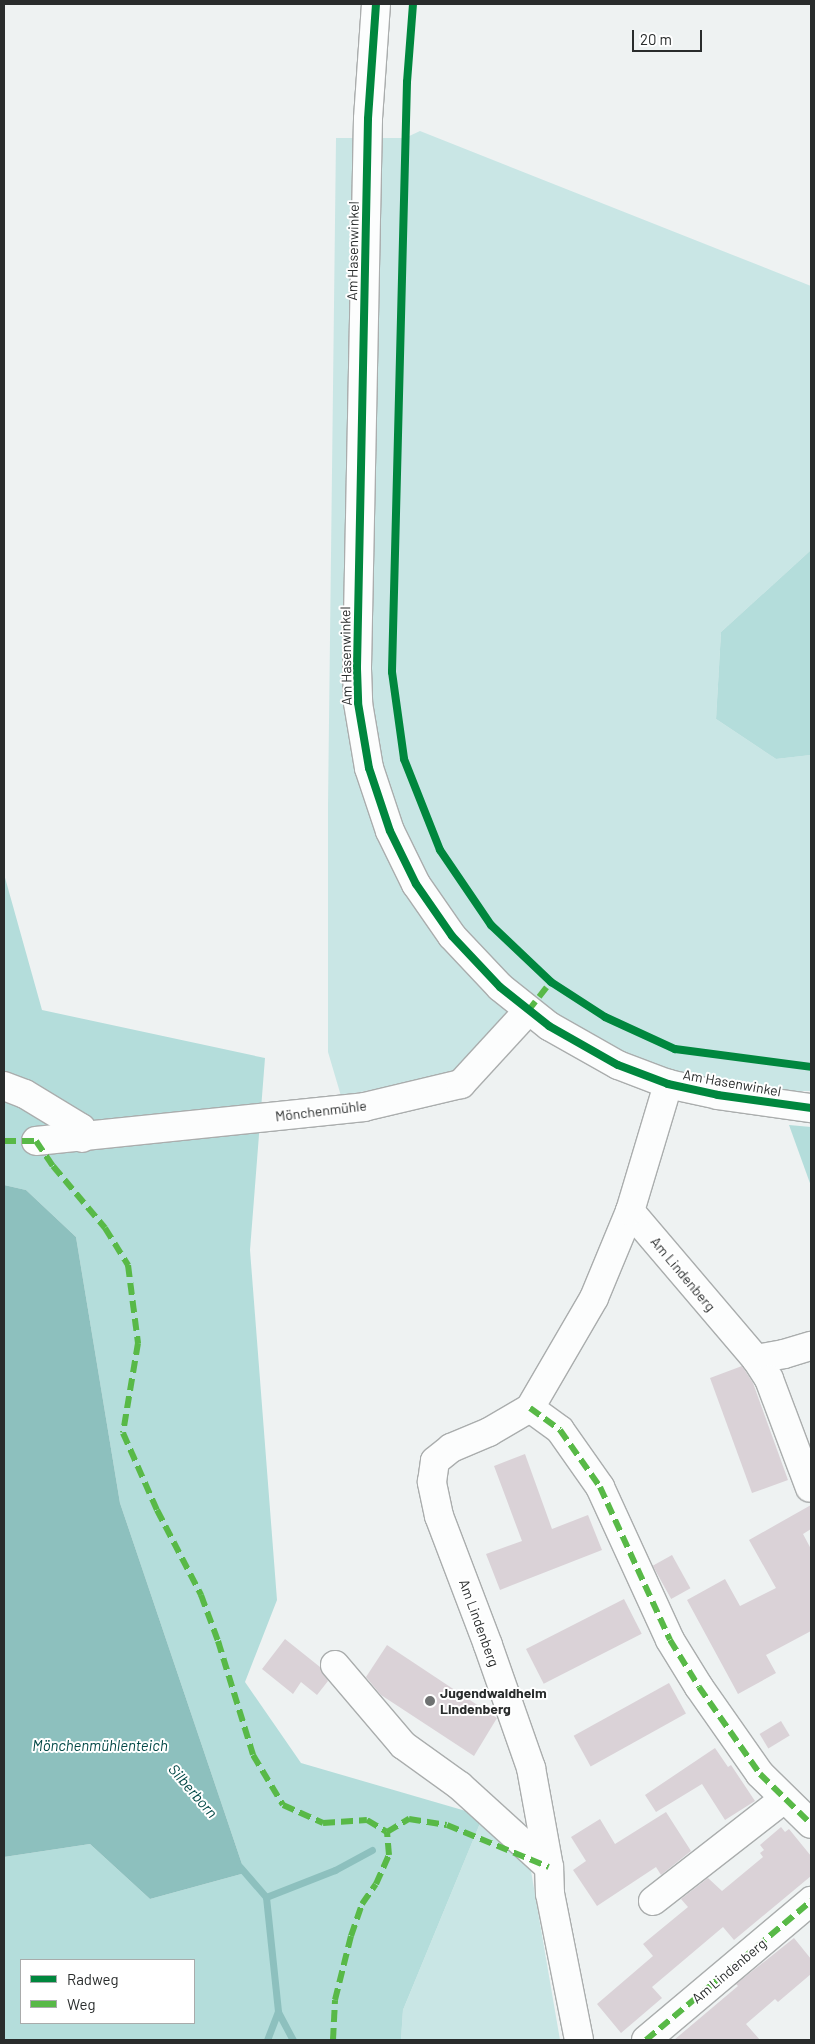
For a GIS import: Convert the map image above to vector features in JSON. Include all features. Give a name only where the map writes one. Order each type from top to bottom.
[{"type":"street","name":"Am Hasenwinkel","points":[[376,4],[368,119],[356,669],[363,735],[369,768],[384,815],[416,884],[438,918],[476,963],[528,1011],[580,1045],[618,1065],[668,1084],[718,1095],[811,1108]]},
{"type":"street","name":"Mönchenmühle","points":[[36,1141],[82,1138],[364,1107],[461,1084],[528,1011]]},
{"type":"street","name":"Am Lindenberg","points":[[579,2040],[550,1894],[549,1868],[530,1768],[488,1645],[439,1516],[432,1482],[435,1461],[451,1448],[489,1432],[530,1408],[594,1298],[630,1211],[668,1084]]},
{"type":"street","points":[[4,1086],[25,1094],[80,1128],[82,1138]]},
{"type":"street","name":"Am Lindenberg","points":[[630,1211],[756,1359],[769,1380],[810,1488]]},
{"type":"street","points":[[756,1359],[784,1354],[811,1346]]},
{"type":"street","points":[[530,1408],[560,1430],[600,1487],[670,1640],[728,1730],[760,1774],[811,1824]]},
{"type":"street","points":[[335,1665],[403,1745],[460,1786],[549,1868]]},
{"type":"street","points":[[653,1901],[784,1799]]},
{"type":"street","name":"Am Lindenberg","points":[[646,2040],[811,1901]]},
{"type":"shaded area","points":[[420,131],[811,286],[811,550],[721,632],[716,719],[776,759],[811,755],[811,1091],[778,1091],[674,1071],[619,1050],[571,1027],[526,992],[454,1073],[341,1096],[328,1052],[328,805],[336,138],[405,138]]},
{"type":"shaded area","points":[[811,550],[811,755],[776,759],[716,719],[721,632]]},
{"type":"shaded area","points":[[4,874],[42,1010],[265,1058],[250,1250],[277,1600],[245,1682],[301,1763],[483,1816],[403,2010],[401,2040],[4,2040],[4,1857],[90,1844],[150,1899],[245,1873],[120,1503],[76,1237],[26,1190],[4,1185]]},
{"type":"shaded area","points":[[789,1125],[811,1127],[811,1186]]},
{"type":"shaded area","points":[[483,1816],[525,1836],[560,2040],[401,2040],[403,2010]]},
{"type":"water","name":"Mönchenmühlenteich","points":[[4,1185],[26,1190],[76,1237],[120,1503],[245,1873],[150,1899],[90,1844],[4,1857]]},
{"type":"building","points":[[742,1366],[753,1383],[788,1480],[752,1493],[710,1378]]},
{"type":"building","points":[[525,1454],[552,1529],[588,1515],[602,1550],[500,1590],[486,1554],[522,1541],[494,1466]]},
{"type":"building","points":[[811,1505],[811,1529],[803,1534],[811,1549],[811,1631],[766,1655],[776,1673],[738,1694],[687,1600],[725,1579],[740,1606],[776,1588],[749,1540]]},
{"type":"building","points":[[672,1555],[690,1588],[671,1599],[653,1566]]},
{"type":"building","points":[[624,1599],[642,1634],[544,1684],[526,1649]]},
{"type":"building","points":[[285,1639],[320,1667],[328,1681],[317,1695],[301,1682],[293,1694],[262,1669]]},
{"type":"building","points":[[387,1645],[497,1718],[474,1756],[381,1695],[366,1677]]},
{"type":"building","points":[[669,1683],[686,1714],[591,1766],[574,1736]]},
{"type":"building","points":[[781,1721],[790,1736],[768,1748],[760,1734]]},
{"type":"building","points":[[715,1748],[728,1767],[731,1765],[755,1801],[725,1820],[702,1784],[656,1812],[645,1795]]},
{"type":"building","points":[[666,1812],[691,1851],[661,1875],[656,1867],[597,1906],[573,1870],[586,1861],[571,1837],[600,1819],[615,1844]]},
{"type":"building","points":[[781,1827],[785,1832],[789,1829],[811,1856],[811,1876],[734,1940],[723,1927],[652,1987],[662,1998],[621,2033],[597,2004],[653,1956],[643,1944],[688,1907],[681,1899],[708,1878],[722,1891],[763,1857],[760,1853],[764,1850],[760,1845]]},
{"type":"building","points":[[794,1938],[811,1959],[811,1974],[778,2002],[775,1999],[746,2024],[760,2040],[674,2040],[738,1986],[736,1984]]},
{"type":"waterway","points":[[266,1897],[335,1870],[372,1850]]},
{"type":"waterway","name":"Silberborn","points":[[240,1867],[266,1897],[278,2012],[293,2040]]},
{"type":"waterway","points":[[267,2040],[278,2012]]},
{"type":"marked path","points":[[528,1011],[551,982]]},
{"type":"marked path","points":[[4,1141],[36,1141],[53,1166],[105,1228],[128,1265],[138,1343],[123,1433],[157,1510],[201,1595],[218,1641],[253,1755],[283,1805],[323,1823],[367,1820],[387,1832]]},
{"type":"marked path","points":[[530,1408],[560,1430],[600,1487],[670,1640],[699,1687],[760,1774],[811,1824]]},
{"type":"marked path","points":[[387,1832],[409,1819],[447,1825],[549,1867]]},
{"type":"marked path","points":[[333,2040],[335,2000],[351,1936],[362,1904],[376,1884],[389,1855],[387,1832]]},
{"type":"marked path","points":[[646,2040],[811,1901]]},
{"type":"cycle path","points":[[376,4],[368,119],[357,669],[358,703],[369,768],[390,831],[416,884],[452,936],[500,987],[549,1026],[618,1065],[668,1084],[718,1095],[811,1108]]},
{"type":"cycle path","points":[[413,4],[407,82],[392,672],[404,759],[440,850],[491,925],[551,982],[605,1017],[675,1049],[811,1067]]},
{"type":"place","name":"Jugendwaldheim Lindenberg","points":[[430,1701]]}]
